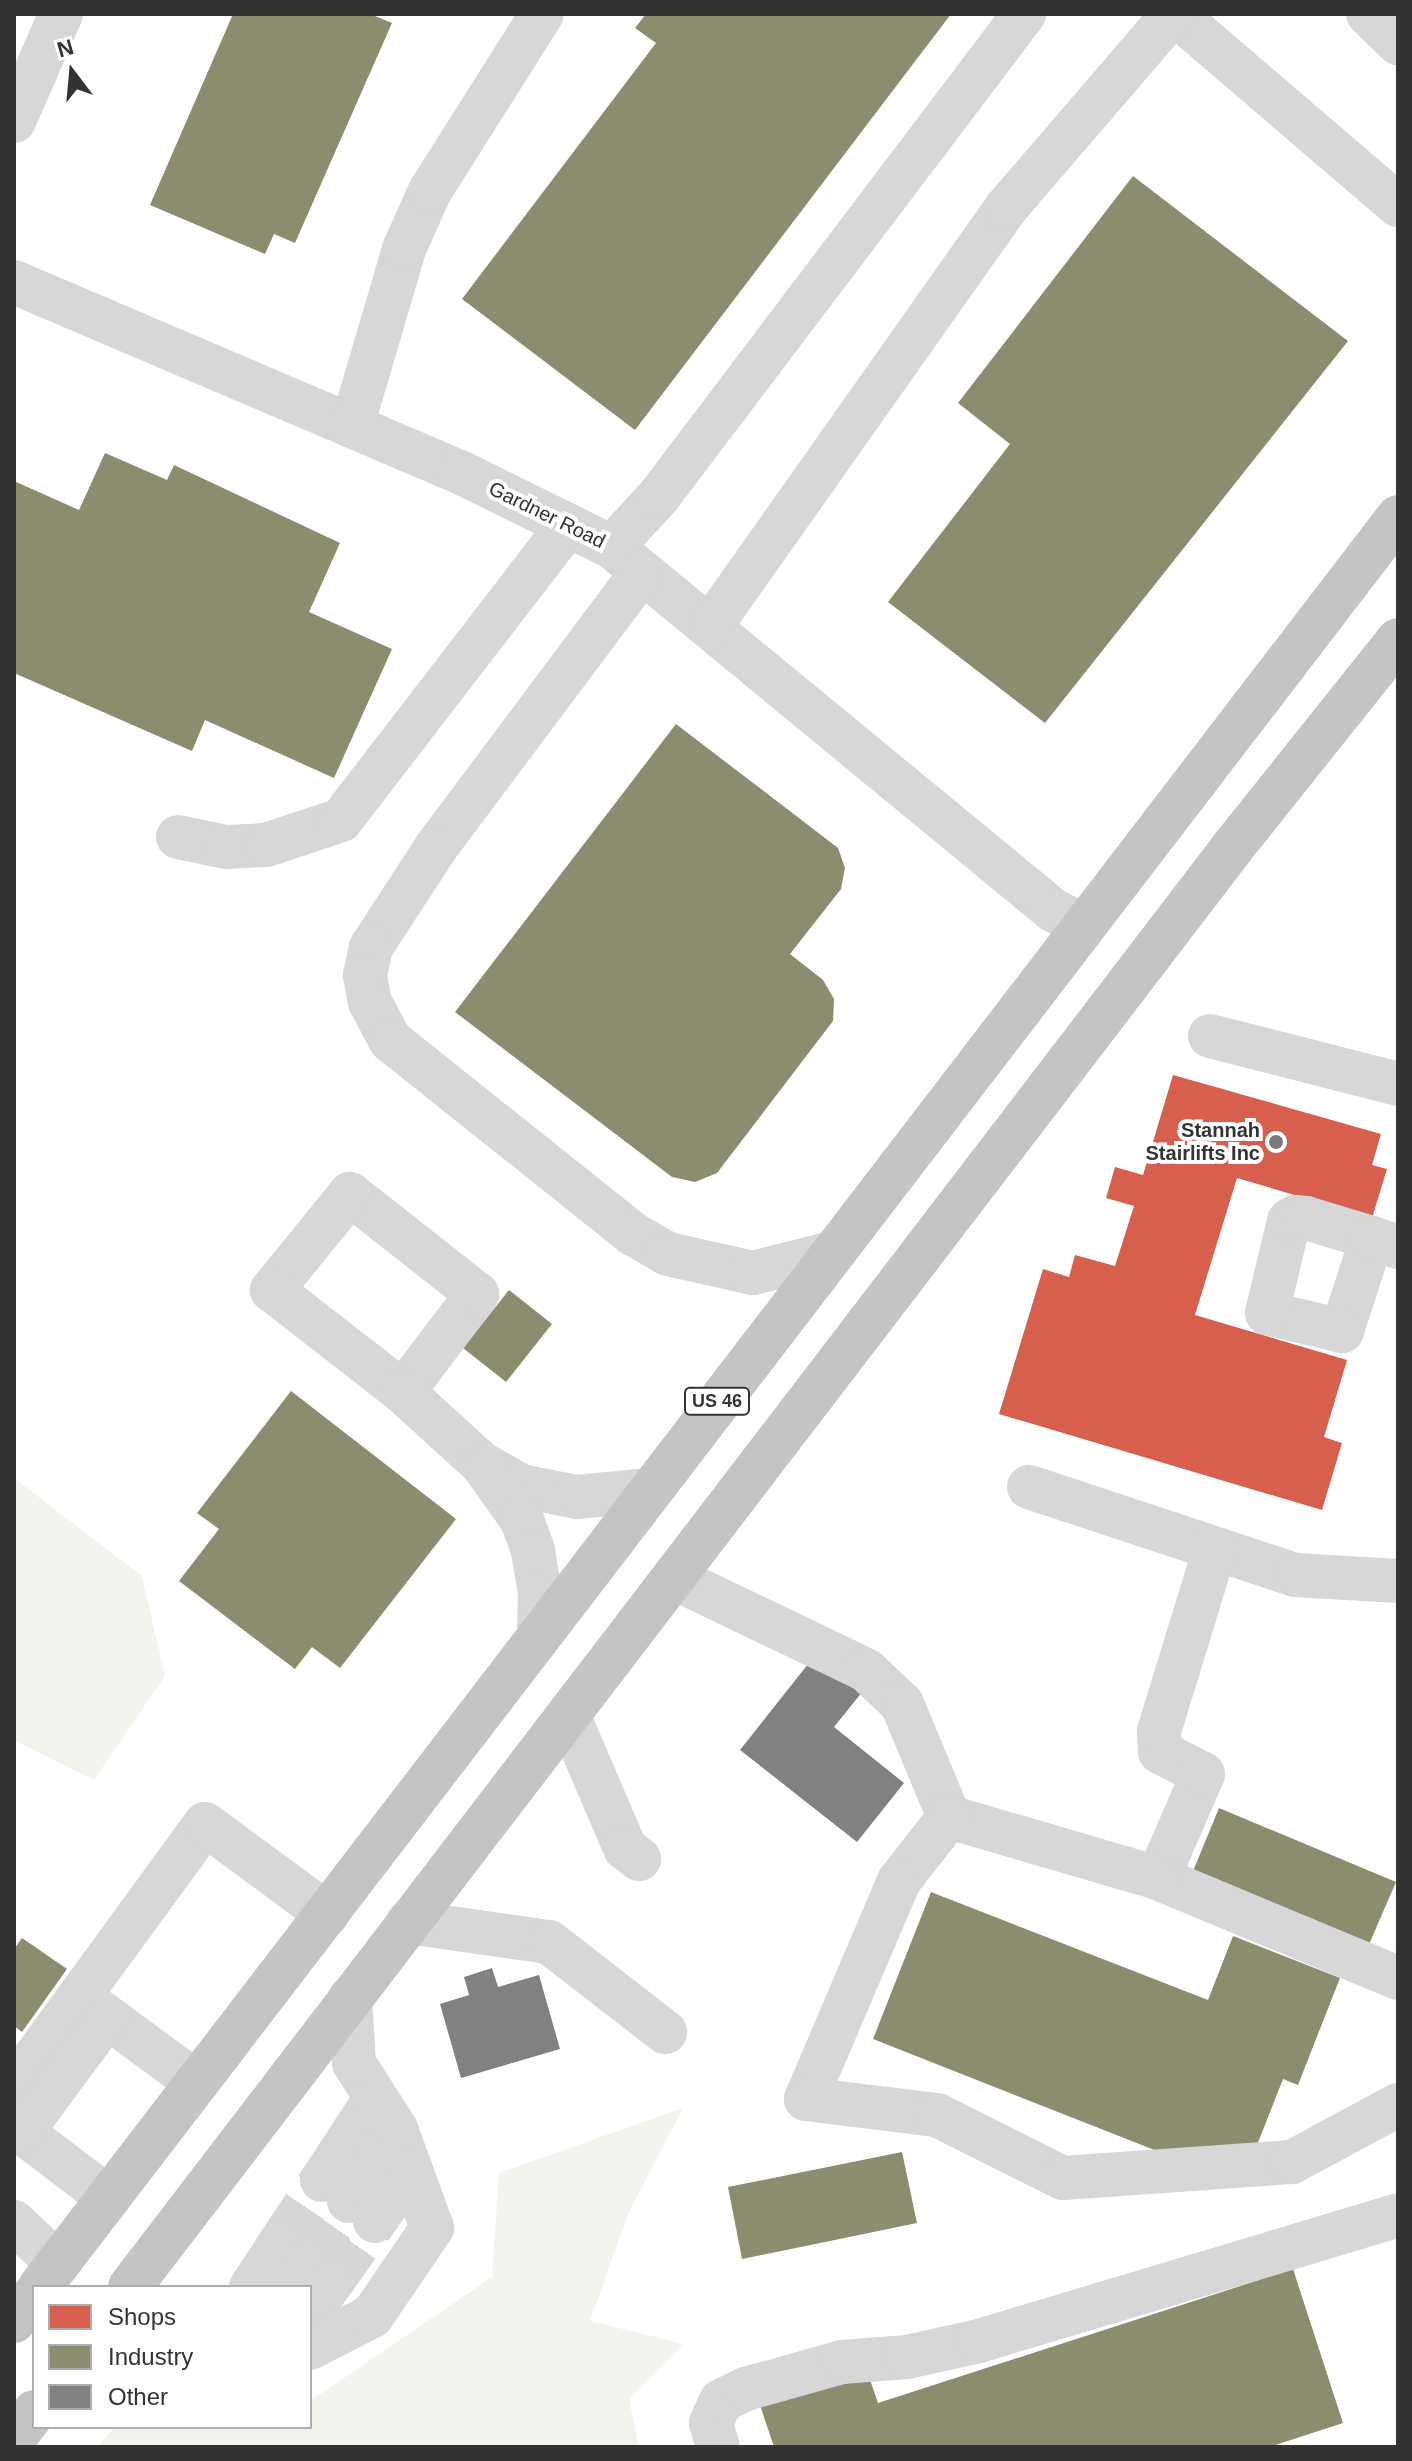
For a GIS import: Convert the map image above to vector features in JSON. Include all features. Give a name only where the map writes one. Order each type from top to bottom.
[{"type":"highway","name":"US 46","points":[[44,2282],[828,1254],[1398,517]]},
{"type":"highway","points":[[132,2285],[1232,848],[1398,640]]},
{"type":"highway","points":[[1232,848],[1379,695],[1398,684]]},
{"type":"highway","name":"US 46","points":[[14,2321],[32,2298]]},
{"type":"highway","points":[[14,2438],[32,2415]]},
{"type":"street","points":[[14,121],[61,14]]},
{"type":"street","points":[[352,426],[404,249],[430,191],[542,14]]},
{"type":"street","points":[[828,1254],[753,1273],[668,1254],[633,1234],[390,1040],[370,1002],[365,975],[371,947],[627,559],[659,496],[1024,14]]},
{"type":"street","points":[[710,627],[1006,208],[1174,14],[1398,205]]},
{"type":"street","points":[[1368,14],[1398,43]]},
{"type":"street","name":"Gardner Road","points":[[14,282],[352,426],[568,525],[627,559],[1053,910],[1083,926]]},
{"type":"street","points":[[178,837],[226,847],[266,845],[341,820],[568,525]]},
{"type":"street","points":[[1210,1036],[1398,1084]]},
{"type":"street","points":[[403,1392],[477,1294],[350,1194],[272,1290],[403,1392],[481,1463],[522,1520],[533,1551],[540,1593],[539,1635]]},
{"type":"street","points":[[481,1463],[521,1486],[577,1497],[649,1490]]},
{"type":"street","points":[[1029,1487],[1295,1575],[1398,1581]]},
{"type":"street","points":[[1158,1878],[1203,1774],[1160,1752],[1159,1731],[1215,1549]]},
{"type":"street","points":[[674,1578],[866,1670],[902,1704],[949,1817]]},
{"type":"street","points":[[568,1715],[625,1848],[639,1859]]},
{"type":"street","points":[[949,1817],[1158,1878],[1398,1978]]},
{"type":"street","points":[[949,1817],[899,1881],[806,2099],[937,2115],[1063,2178],[1292,2162],[1398,2105]]},
{"type":"street","points":[[109,2198],[18,2129],[205,1824],[327,1914]]},
{"type":"street","points":[[408,1922],[549,1942],[665,2032]]},
{"type":"street","points":[[312,2347],[372,2316],[432,2228],[386,2114],[354,2063],[350,1998]]},
{"type":"street","points":[[93,2007],[197,2083]]},
{"type":"street","points":[[14,2086],[93,2007]]},
{"type":"street","points":[[386,2114],[348,2200],[411,2170]]},
{"type":"street","points":[[718,2447],[711,2423],[721,2401],[746,2389],[842,2362],[907,2357],[979,2341],[1398,2215]]},
{"type":"street","points":[[14,2222],[44,2282]]},
{"type":"street","points":[[262,2285],[304,2277]]},
{"type":"shaded area","points":[[14,1478],[142,1576],[165,1676],[94,1780],[14,1740]]},
{"type":"shaded area","points":[[683,2108],[629,2212],[590,2321],[684,2344],[629,2399],[639,2447],[98,2447],[112,2429],[312,2429],[312,2400],[492,2277],[499,2173]]},
{"type":"building: Shops","points":[[1173,1075],[1381,1134],[1372,1165],[1387,1169],[1372,1218],[1237,1178],[1195,1315],[1347,1360],[1324,1437],[1342,1443],[1322,1510],[999,1414],[1043,1269],[1069,1277],[1075,1255],[1115,1266],[1134,1206],[1106,1198],[1115,1167],[1143,1175]]},
{"type":"building: Industry","points":[[233,14],[370,14],[392,23],[295,243],[274,234],[265,254],[150,205]]},
{"type":"building: Industry","points":[[646,14],[951,14],[635,430],[462,299],[656,43],[635,28]]},
{"type":"building: Industry","points":[[1133,176],[1348,341],[1045,723],[888,602],[1010,444],[958,403]]},
{"type":"building: Industry","points":[[105,453],[167,480],[174,465],[340,543],[309,612],[392,649],[334,778],[205,720],[192,751],[14,673],[14,481],[79,510]]},
{"type":"building: Industry","points":[[676,724],[838,848],[845,868],[841,889],[790,954],[823,980],[834,999],[833,1021],[717,1173],[695,1182],[672,1177],[455,1012]]},
{"type":"building: Industry","points":[[509,1290],[552,1324],[506,1382],[463,1348]]},
{"type":"building: Industry","points":[[291,1391],[456,1519],[340,1668],[312,1647],[295,1669],[179,1581],[219,1529],[197,1513]]},
{"type":"building: Industry","points":[[1219,1808],[1396,1882],[1367,1949],[1191,1876]]},
{"type":"building: Industry","points":[[931,1892],[1208,2000],[1233,1936],[1340,1978],[1298,2085],[1283,2079],[1255,2150],[1157,2151],[873,2039]]},
{"type":"building: Industry","points":[[22,1938],[67,1969],[22,2032],[14,2026],[14,1949]]},
{"type":"building: Industry","points":[[902,2152],[917,2223],[742,2259],[728,2187]]},
{"type":"building: Industry","points":[[1293,2269],[1343,2423],[1269,2447],[774,2447],[760,2405],[867,2371],[878,2403]]},
{"type":"building: Other","points":[[816,1654],[863,1691],[834,1727],[904,1783],[857,1842],[740,1750]]},
{"type":"building: Other","points":[[492,1968],[498,1987],[539,1975],[560,2049],[461,2078],[440,2004],[469,1995],[464,1977]]},
{"type":"tunnel","points":[[280,2243],[322,2180]]},
{"type":"tunnel","points":[[307,2262],[349,2201]]},
{"type":"tunnel","points":[[332,2282],[375,2221]]},
{"type":"place","name":"Stannah Stairlifts Inc","points":[[1276,1142]]}]
